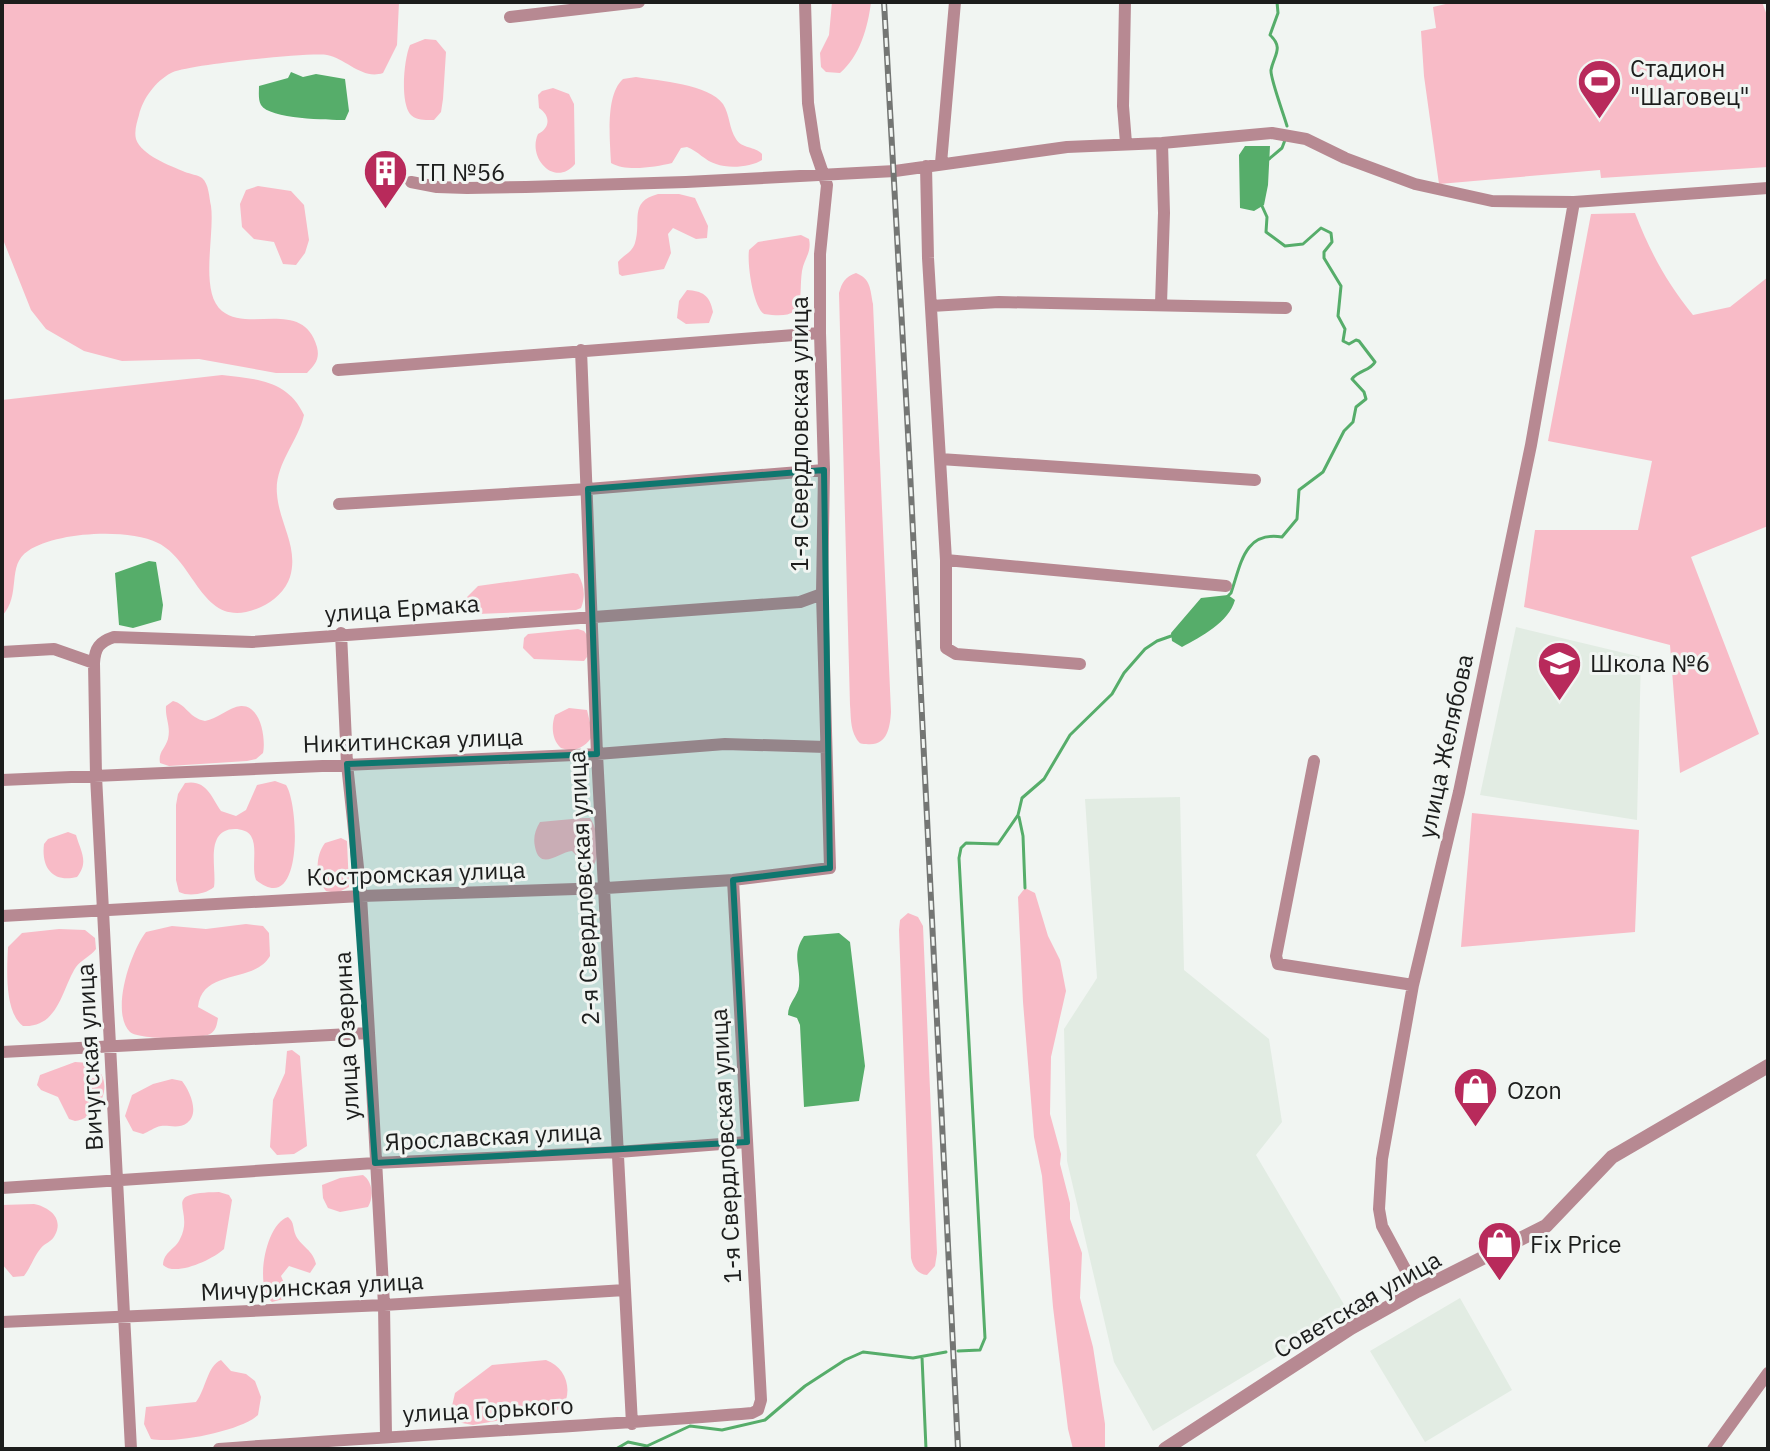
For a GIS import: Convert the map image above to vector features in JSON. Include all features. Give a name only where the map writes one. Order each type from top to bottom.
[{"type":"street","points":[[510,17],[639,2]]},
{"type":"street","name":"1-я Свердловская улица","points":[[805,2],[808,103],[815,150],[827,185],[820,254],[820,333],[824,470],[822,594],[830,868]]},
{"type":"street","points":[[941,163],[955,2]]},
{"type":"street","points":[[1125,2],[1123,106],[1126,143]]},
{"type":"street","points":[[411,182],[437,187],[482,188],[895,171],[1067,147],[1162,143],[1272,133],[1292,134],[1415,184],[1492,201],[1574,202],[1768,188]]},
{"type":"street","points":[[1161,304],[1164,213],[1162,143]]},
{"type":"street","points":[[926,166],[946,560],[946,648],[956,654],[1080,664]]},
{"type":"street","name":"улица Желябова","points":[[1417,1291],[1382,1226],[1379,1209],[1382,1159],[1413,985],[1459,792],[1521,490],[1574,202]]},
{"type":"street","points":[[931,306],[999,302],[1286,308]]},
{"type":"street","points":[[338,370],[820,333]]},
{"type":"street","name":"2-я Свердловская улица","points":[[581,350],[597,754],[632,1424]]},
{"type":"street","points":[[940,459],[1255,480]]},
{"type":"street","points":[[339,504],[588,489],[824,470]]},
{"type":"street","points":[[946,560],[1226,586]]},
{"type":"street","name":"улица Ермака","points":[[94,663],[99,644],[114,637],[252,642],[341,633],[800,602],[822,594]]},
{"type":"street","name":"улица Озерина","points":[[341,633],[347,764],[361,896],[369,1033],[384,1305],[386,1436]]},
{"type":"street","points":[[2,652],[54,649],[94,663]]},
{"type":"street","name":"Вичугская улица","points":[[94,663],[96,776],[131,1449]]},
{"type":"street","name":"Никитинская улица","points":[[2,780],[597,754],[725,744],[826,747]]},
{"type":"street","points":[[1314,761],[1276,956],[1278,964],[1413,985]]},
{"type":"street","name":"Костромская улица","points":[[2,916],[361,896],[606,888],[733,880],[830,868]]},
{"type":"street","name":"1-я Свердловская улица","points":[[733,880],[761,1400],[758,1410]]},
{"type":"street","points":[[2,1052],[369,1033]]},
{"type":"street","name":"Советская улица","points":[[1165,1449],[1341,1334],[1417,1291],[1546,1226],[1612,1157],[1768,1066]]},
{"type":"street","name":"Ярославская улица","points":[[2,1188],[747,1142]]},
{"type":"street","name":"Мичуринская улица","points":[[2,1322],[384,1305],[625,1290]]},
{"type":"street","points":[[1713,1449],[1768,1373]]},
{"type":"street","name":"улица Горького","points":[[219,1449],[386,1436],[632,1424],[758,1410]]},
{"type":"highlighted area","points":[[824,470],[830,868],[733,880],[747,1142],[375,1163],[347,764],[597,754],[588,489]]},
{"type":"shaded area","points":[[2,2],[399,2],[397,45],[383,73],[368,74],[327,55],[297,55],[198,66],[165,76],[144,102],[137,124],[136,139],[144,150],[165,163],[200,177],[206,184],[212,218],[209,277],[215,302],[222,311],[233,317],[288,320],[300,324],[310,332],[318,351],[316,362],[307,373],[276,373],[199,359],[122,361],[84,351],[46,329],[31,310],[2,237]]},
{"type":"shaded area","points":[[832,2],[871,2],[862,40],[853,58],[840,73],[826,72],[821,67],[820,53],[829,35]]},
{"type":"shaded area","name":"Стадион \"Шаговец\"","points":[[1454,2],[1762,2],[1768,18],[1768,167],[1601,178],[1600,170],[1439,184],[1421,31],[1436,28],[1433,7]]},
{"type":"shaded area","points":[[425,39],[436,40],[446,52],[441,112],[434,120],[412,116],[405,100],[408,51],[410,45]]},
{"type":"shaded area","points":[[291,72],[303,77],[316,74],[345,79],[349,111],[345,120],[287,116],[266,110],[261,105],[259,86],[288,78]]},
{"type":"shaded area","points":[[636,77],[683,84],[716,97],[725,108],[736,139],[759,151],[762,160],[746,166],[721,166],[687,147],[681,148],[672,163],[665,165],[632,168],[611,163],[613,96],[623,79]]},
{"type":"shaded area","points":[[553,88],[569,94],[574,104],[575,164],[559,173],[545,167],[536,152],[538,134],[548,122],[539,108],[538,95]]},
{"type":"shaded area","points":[[1245,146],[1270,146],[1264,205],[1254,211],[1240,208],[1239,155]]},
{"type":"shaded area","points":[[258,186],[291,191],[304,205],[309,240],[305,253],[296,265],[283,264],[274,242],[254,239],[242,227],[240,204],[246,190]]},
{"type":"shaded area","points":[[658,194],[695,198],[708,226],[707,238],[696,239],[673,228],[668,234],[671,253],[664,269],[622,276],[618,262],[635,243],[639,207]]},
{"type":"shaded area","points":[[1635,213],[1660,267],[1693,315],[1730,307],[1768,277],[1768,526],[1691,557],[1759,734],[1680,773],[1670,645],[1524,607],[1535,530],[1638,530],[1652,461],[1548,441],[1591,214]]},
{"type":"shaded area","points":[[801,235],[809,239],[810,244],[802,271],[798,306],[788,314],[764,314],[754,294],[749,250],[758,242]]},
{"type":"shaded area","points":[[856,273],[867,281],[873,304],[891,712],[886,735],[879,743],[873,744],[861,743],[856,738],[850,705],[839,293],[844,280]]},
{"type":"shaded area","points":[[687,290],[701,293],[707,298],[713,312],[709,323],[686,324],[677,318],[679,301]]},
{"type":"shaded area","points":[[222,375],[270,383],[289,395],[304,415],[277,483],[279,505],[292,555],[290,577],[278,595],[261,607],[241,613],[226,611],[213,604],[171,552],[158,543],[129,535],[92,534],[40,545],[21,557],[11,599],[2,616],[2,400]]},
{"type":"shaded area","points":[[149,561],[156,562],[163,605],[161,620],[133,628],[119,625],[115,573]]},
{"type":"shaded area","points":[[578,574],[584,591],[581,608],[576,610],[477,614],[468,608],[467,597],[478,586]]},
{"type":"shaded area","points":[[1228,595],[1235,600],[1232,608],[1213,628],[1182,647],[1172,641],[1171,633],[1201,598]]},
{"type":"shaded area","points":[[1516,627],[1641,657],[1637,820],[1480,795]]},
{"type":"shaded area","points":[[578,629],[587,635],[587,657],[584,661],[534,659],[523,648],[524,638],[528,634]]},
{"type":"shaded area","points":[[173,701],[205,721],[236,707],[248,707],[261,724],[263,753],[247,761],[169,766],[160,763],[169,734],[166,706]]},
{"type":"shaded area","points":[[569,708],[587,710],[593,735],[583,746],[571,750],[558,745],[553,728],[555,715]]},
{"type":"shaded area","points":[[275,781],[286,785],[294,813],[294,854],[290,872],[283,884],[272,888],[256,880],[251,836],[235,829],[225,831],[216,843],[214,887],[197,894],[179,892],[176,880],[176,805],[185,783],[203,786],[221,811],[236,816],[246,810],[257,785]]},
{"type":"shaded area","points":[[1180,797],[1184,970],[1269,1039],[1282,1122],[1256,1155],[1349,1313],[1153,1431],[1114,1362],[1067,1161],[1064,1029],[1097,978],[1085,799]]},
{"type":"shaded area","points":[[1472,813],[1639,830],[1635,932],[1461,947]]},
{"type":"shaded area","points":[[590,818],[596,835],[594,865],[584,863],[572,851],[545,860],[537,854],[534,837],[540,822]]},
{"type":"shaded area","points":[[68,832],[76,835],[83,866],[77,877],[61,878],[47,867],[44,844],[48,839]]},
{"type":"shaded area","points":[[341,838],[347,841],[349,887],[337,893],[326,891],[322,886],[318,861],[325,843]]},
{"type":"shaded area","points":[[1025,888],[1035,893],[1048,936],[1060,960],[1066,991],[1051,1057],[1050,1114],[1061,1154],[1070,1219],[1082,1253],[1080,1298],[1093,1347],[1105,1424],[1105,1449],[1073,1449],[1068,1429],[1053,1307],[1042,1176],[1034,1137],[1023,1002],[1018,897]]},
{"type":"shaded area","points":[[908,913],[918,917],[923,926],[937,1253],[935,1266],[927,1275],[916,1270],[911,1258],[899,930],[900,920]]},
{"type":"shaded area","points":[[246,924],[263,926],[269,933],[270,956],[253,970],[218,981],[202,995],[198,1007],[218,1018],[212,1033],[169,1038],[145,1037],[130,1032],[124,1023],[122,997],[134,953],[146,932],[172,926],[206,929]]},
{"type":"shaded area","points":[[85,930],[95,938],[96,949],[76,967],[52,1014],[35,1025],[23,1026],[12,1011],[7,978],[8,947],[22,933]]},
{"type":"shaded area","points":[[839,933],[850,942],[865,1066],[859,1101],[804,1107],[800,1025],[797,1018],[788,1015],[799,986],[798,949],[804,936]]},
{"type":"shaded area","points":[[292,1050],[300,1056],[307,1146],[294,1154],[277,1155],[270,1147],[273,1100],[285,1073],[287,1051]]},
{"type":"shaded area","points":[[75,1062],[89,1064],[99,1071],[104,1090],[95,1110],[75,1121],[69,1119],[58,1097],[37,1085],[40,1075]]},
{"type":"shaded area","points":[[172,1079],[182,1081],[188,1091],[193,1108],[191,1119],[181,1126],[156,1127],[143,1134],[133,1131],[125,1116],[132,1095],[153,1084]]},
{"type":"shaded area","points":[[363,1175],[372,1190],[368,1207],[340,1212],[328,1208],[322,1185],[340,1178]]},
{"type":"shaded area","points":[[219,1192],[229,1195],[232,1200],[224,1249],[203,1262],[184,1268],[163,1265],[184,1228],[184,1199],[189,1195]]},
{"type":"shaded area","points":[[34,1204],[54,1214],[57,1229],[24,1276],[13,1277],[2,1264],[2,1205]]},
{"type":"shaded area","points":[[288,1217],[296,1236],[316,1264],[310,1273],[289,1266],[281,1276],[288,1292],[287,1298],[272,1302],[264,1284],[265,1257],[273,1231]]},
{"type":"shaded area","points":[[1460,1298],[1512,1390],[1425,1442],[1370,1351]]},
{"type":"shaded area","points":[[221,1360],[231,1371],[246,1374],[255,1381],[261,1397],[258,1415],[237,1426],[207,1435],[175,1440],[151,1439],[144,1424],[146,1407],[196,1402],[210,1372]]},
{"type":"shaded area","points":[[546,1360],[561,1371],[566,1382],[566,1400],[558,1410],[473,1425],[455,1419],[452,1406],[455,1393],[492,1365]]},
{"type":"waterway","points":[[1277,2],[1278,13],[1270,35],[1277,48],[1271,74],[1287,126]]},
{"type":"waterway","points":[[1269,159],[1282,148],[1285,140]]},
{"type":"waterway","points":[[1227,597],[1252,544],[1269,536],[1282,537],[1297,519],[1299,490],[1323,472],[1344,431],[1353,422],[1356,407],[1366,399],[1352,379],[1375,362],[1359,341],[1349,344],[1343,341],[1345,329],[1338,316],[1341,286],[1324,258],[1324,252],[1332,242],[1331,233],[1321,228],[1303,244],[1285,246],[1266,232],[1267,217],[1262,206]]},
{"type":"waterway","points":[[958,1351],[980,1350],[985,1338],[959,858],[961,848],[966,843],[998,844],[1018,815],[1022,798],[1044,779],[1070,735],[1112,694],[1124,673],[1145,649],[1174,635]]},
{"type":"waterway","points":[[1019,817],[1025,888]]},
{"type":"waterway","points":[[616,1449],[628,1442],[647,1446],[690,1426],[722,1430],[765,1420],[805,1386],[863,1352],[913,1358],[946,1352]]},
{"type":"waterway","points":[[922,1357],[926,1449]]},
{"type":"railway","points":[[884,2],[958,1449]]},
{"type":"place","name":"Стадион \"Шаговец\"","points":[[1599,121]]},
{"type":"place","name":"ТП №56","points":[[385,211]]},
{"type":"place","name":"Школа №6","points":[[1559,702]]},
{"type":"place","name":"Ozon","points":[[1476,1129]]},
{"type":"place","name":"Fix Price","points":[[1499,1283]]}]
